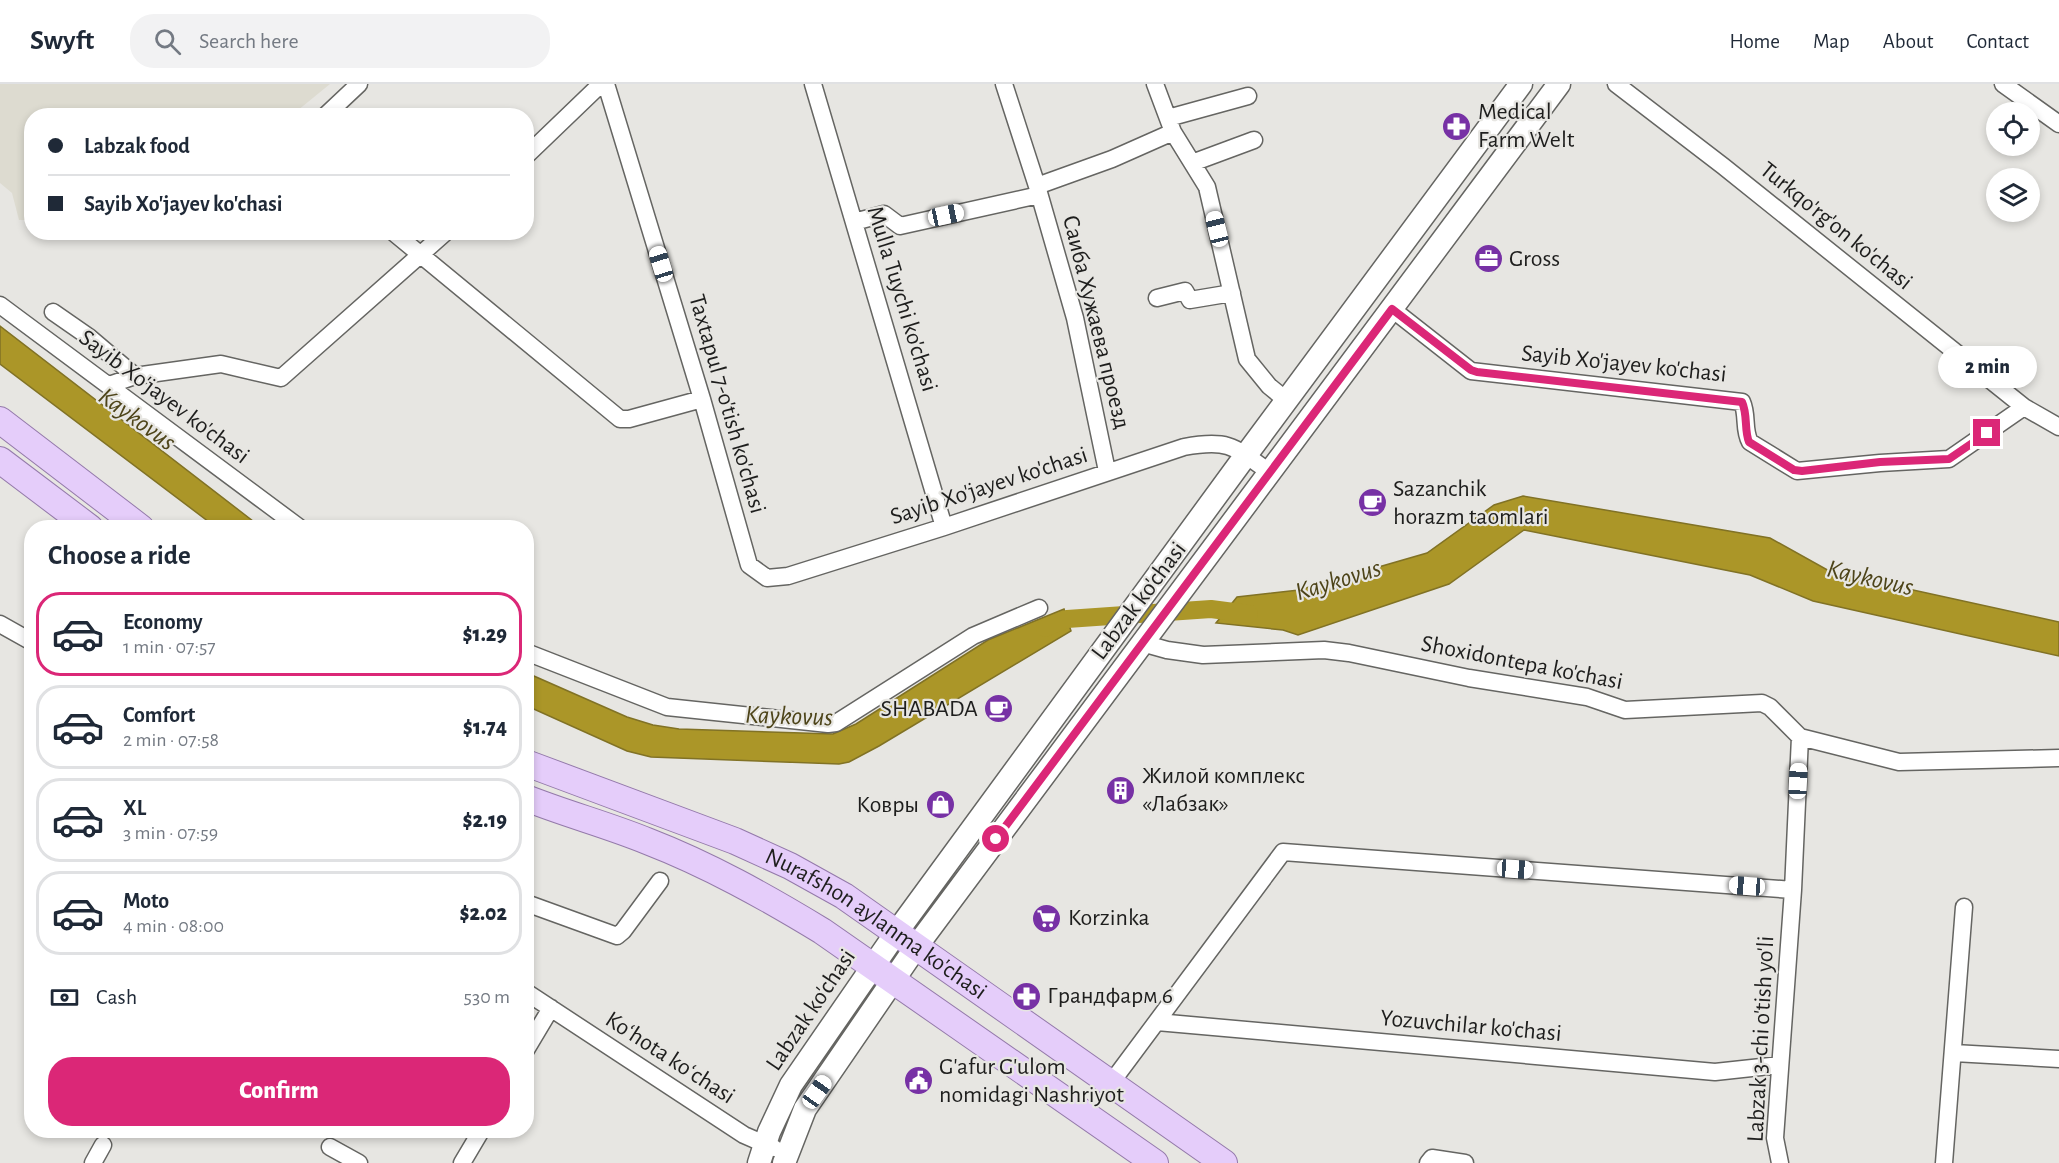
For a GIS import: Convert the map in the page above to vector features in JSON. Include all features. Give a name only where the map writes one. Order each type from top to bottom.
[{"type":"main road","name":"Labzak ko'chasi","points":[[786,1158],[805,1109],[883,973],[896,933],[1246,454],[1521,84]]},
{"type":"main road","name":"Labzak ko'chasi","points":[[762,1154],[791,1085],[883,973],[916,947],[1559,84]]},
{"type":"main road","points":[[0,420],[131,520]]},
{"type":"main road","points":[[0,460],[79,520]]},
{"type":"main road","name":"Nurafshon aylanma ko'chasi","points":[[534,766],[726,837],[790,866],[844,896],[1224,1163]]},
{"type":"main road","points":[[614,829],[623,824],[628,816],[629,807],[624,799]]},
{"type":"main road","name":"Nurafshon aylanma ko'chasi","points":[[534,801],[697,862],[822,931],[1155,1163]]},
{"type":"street","points":[[334,108],[359,84]]},
{"type":"street","points":[[534,148],[601,84]]},
{"type":"street","name":"Taxtapul 7-o'tish ko'chasi","points":[[606,84],[702,399],[749,565]]},
{"type":"street","name":"Mulla Tuychi ko'chasi","points":[[813,84],[944,527]]},
{"type":"street","name":"Саиба Хужаева проезд","points":[[1004,84],[1076,318],[1107,471]]},
{"type":"street","points":[[1155,84],[1170,125],[1207,187],[1247,359],[1269,386],[1286,400]]},
{"type":"street","name":"Turkqo'rg'on ko'chasi","points":[[1616,84],[1723,166],[2024,407]]},
{"type":"street","points":[[2003,84],[2059,124]]},
{"type":"street","points":[[854,222],[884,214],[900,225],[1038,190],[1112,159],[1170,125],[1248,96]]},
{"type":"street","points":[[1192,163],[1254,140]]},
{"type":"street","points":[[403,240],[620,418],[629,419],[702,399]]},
{"type":"street","points":[[109,385],[135,376],[221,364],[281,378],[439,240]]},
{"type":"street","points":[[1157,298],[1185,291],[1190,300],[1232,293]]},
{"type":"street","name":"Sayib Xo'jayev ko'chasi","points":[[0,305],[289,520]]},
{"type":"street","name":"Sayib Xo'jayev ko'chasi","points":[[1392,309],[1471,370],[1477,372],[1742,402],[1745,408],[1749,442],[1797,471],[1880,462],[1949,459],[2024,407]]},
{"type":"street","points":[[53,312],[89,337],[135,376]]},
{"type":"street","points":[[2024,407],[2059,427]]},
{"type":"street","name":"Sayib Xo'jayev ko'chasi","points":[[749,565],[767,578],[788,576],[944,527],[1107,471],[1207,442],[1234,446],[1269,472]]},
{"type":"street","points":[[534,655],[667,707],[828,724],[836,723],[973,636],[1039,608]]},
{"type":"street","points":[[0,624],[24,638]]},
{"type":"street","name":"Shoxidontepa ko'chasi","points":[[1148,636],[1167,650],[1203,655],[1324,650],[1349,653],[1469,678],[1587,697],[1625,710],[1762,703],[1770,707],[1800,737]]},
{"type":"street","points":[[1800,737],[1899,762],[2059,758]]},
{"type":"street","name":"Labzak 3-chi o'tish yo'li","points":[[1780,1163],[1775,1137],[1793,890],[1800,737]]},
{"type":"street","points":[[1111,1083],[1282,852],[1793,890]]},
{"type":"street","points":[[534,906],[617,936],[660,881]]},
{"type":"street","points":[[1944,1163],[1964,907]]},
{"type":"street","name":"Koʻhota koʻchasi","points":[[534,997],[744,1135],[762,1154],[786,1158]]},
{"type":"street","points":[[534,1037],[551,1008]]},
{"type":"street","name":"Yozuvchilar ko'chasi","points":[[1157,1022],[1715,1072],[1780,1065]]},
{"type":"street","points":[[1954,1053],[2059,1059]]},
{"type":"street","points":[[462,1163],[477,1138]]},
{"type":"street","points":[[93,1163],[103,1145]]},
{"type":"street","points":[[330,1147],[359,1163]]},
{"type":"street","points":[[1428,1163],[1432,1158],[1464,1163]]},
{"type":"shaded area","points":[[0,84],[330,84],[301,108],[24,108],[24,220],[19,220],[12,193],[0,183]]},
{"type":"water","points":[[0,326],[252,520],[206,520],[0,364]]},
{"type":"water","points":[[1523,496],[1770,538],[1831,572],[2059,622],[2059,656],[1813,601],[1750,575],[1524,530],[1449,584],[1298,635],[1283,630],[1216,623],[1237,597],[1299,590],[1427,553],[1494,505]]},
{"type":"water","points":[[1064,609],[1071,631],[879,746],[849,762],[839,764],[651,757],[627,751],[534,709],[534,676],[627,717],[653,725],[679,729],[833,734],[856,724],[988,640]]},
{"type":"waterway","name":"Kaykovus","points":[[1045,628],[1067,619],[1211,609],[1249,614]]},
{"type":"place","name":"Medical Farm Welt","points":[[1457,126]]},
{"type":"place","name":"Gross","points":[[1488,259]]},
{"type":"place","name":"Sazanchik horazm taomlari","points":[[1372,503]]},
{"type":"place","name":"SHABADA","points":[[999,709]]},
{"type":"place","name":"Жилой комплекс «Лабзак»","points":[[1121,790]]},
{"type":"place","name":"Ковры","points":[[940,805]]},
{"type":"place","name":"Korzinka","points":[[1047,918]]},
{"type":"place","name":"Грандфарм 6","points":[[1026,996]]},
{"type":"place","name":"G'afur G'ulom nomidagi Nashriyot","points":[[918,1081]]},
{"type":"route","points":[[996,839],[1392,309],[1471,370],[1477,372],[1742,402],[1745,408],[1749,442],[1797,471],[1880,462],[1949,459],[1987,433]]}]
